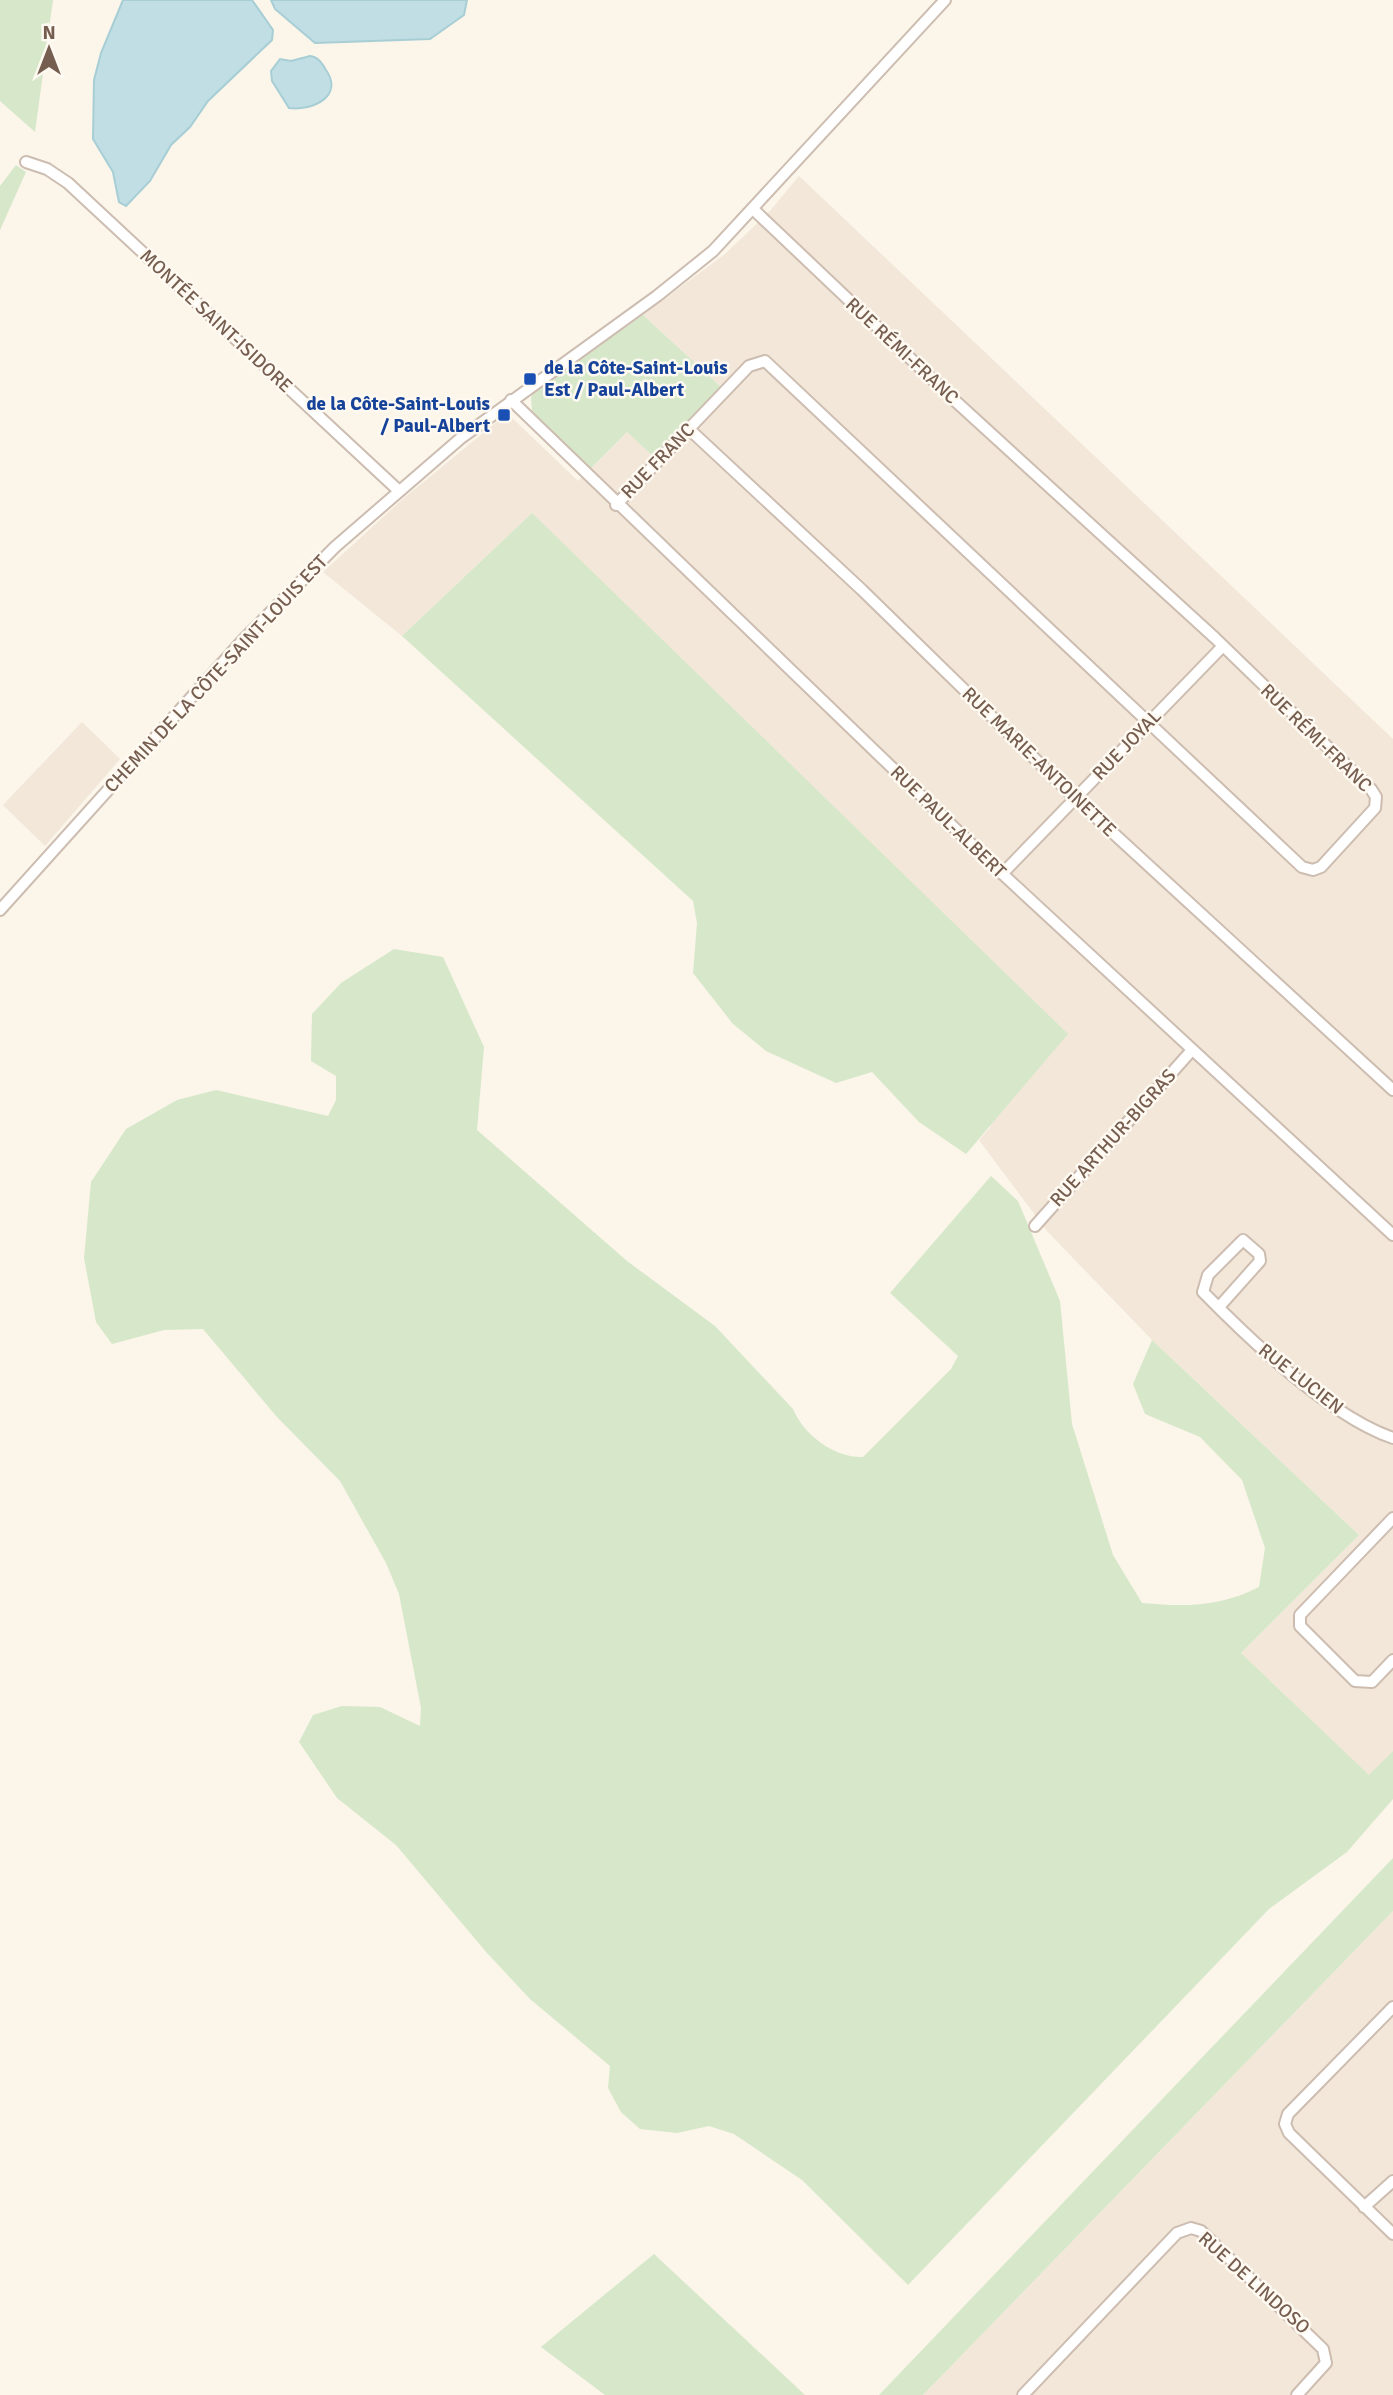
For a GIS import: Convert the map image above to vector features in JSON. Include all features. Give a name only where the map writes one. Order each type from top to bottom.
[{"type":"street","name":"CHEMIN DE LA CÔTE-SAINT-LOUIS EST","points":[[0,910],[243,640],[335,547],[398,490],[511,401],[682,277],[754,210],[945,0]]},
{"type":"street","name":"MONTÉE SAINT-ISIDORE","points":[[26,162],[47,169],[68,183],[398,490]]},
{"type":"street","name":"RUE RÉMI-FRANC","points":[[754,210],[953,398],[1223,646],[1375,794],[1374,811],[1323,865],[1313,870],[1300,865],[769,364],[760,360]]},
{"type":"street","name":"RUE FRANC","points":[[616,505],[748,366],[760,360]]},
{"type":"street","name":"RUE PAUL-ALBERT","points":[[511,401],[1002,874],[1393,1235]]},
{"type":"street","name":"RUE MARIE-ANTOINETTE","points":[[689,429],[862,590],[1075,798],[1393,1090]]},
{"type":"street","name":"RUE JOYAL","points":[[1002,874],[1223,646]]},
{"type":"street","name":"RUE ARTHUR-BIGRAS","points":[[1035,1226],[1192,1050]]},
{"type":"street","name":"RUE LUCIEN","points":[[1219,1307],[1260,1261],[1259,1254],[1243,1240],[1208,1275],[1202,1286],[1203,1292],[1253,1342],[1337,1408],[1365,1428],[1393,1438]]},
{"type":"street","points":[[1393,1518],[1300,1615],[1300,1626],[1355,1681],[1372,1682],[1393,1660]]},
{"type":"street","points":[[1393,2007],[1288,2114],[1285,2124],[1289,2133],[1393,2235]]},
{"type":"street","points":[[1364,2207],[1393,2181]]},
{"type":"street","name":"RUE DE LINDOSO","points":[[1023,2395],[1177,2233],[1191,2228],[1201,2231],[1323,2348],[1326,2364],[1297,2395]]},
{"type":"shaded area","points":[[799,176],[1393,739],[1393,1751],[1369,1776],[1241,1653],[1359,1535],[1152,1340],[1047,1231],[979,1140],[991,1126],[532,513],[402,636],[323,572],[404,498],[499,420],[510,416],[578,481],[627,432],[655,458],[722,388],[643,315],[725,254],[770,211]]},
{"type":"shaded area","points":[[82,722],[120,759],[45,846],[3,805]]},
{"type":"shaded area","points":[[1393,1911],[1393,2395],[923,2395]]},
{"type":"green space","points":[[0,0],[53,0],[35,132],[0,101]]},
{"type":"green space","points":[[16,165],[26,172],[0,230],[0,186]]},
{"type":"green space","points":[[643,315],[722,388],[655,458],[627,432],[590,469],[532,413],[531,397],[536,390]]},
{"type":"green space","points":[[532,513],[1068,1034],[966,1154],[919,1122],[872,1072],[836,1083],[766,1051],[733,1024],[693,973],[697,923],[693,901],[402,636]]},
{"type":"green space","points":[[394,949],[443,957],[484,1047],[477,1130],[627,1261],[715,1326],[793,1409],[804,1428],[821,1443],[841,1454],[863,1457],[951,1369],[958,1356],[890,1293],[991,1176],[1018,1201],[1060,1301],[1072,1424],[1113,1555],[1142,1603],[1202,1604],[1245,1594],[1259,1587],[1265,1548],[1242,1480],[1200,1437],[1145,1414],[1133,1384],[1152,1340],[1359,1535],[1241,1653],[1369,1775],[1393,1751],[1393,1799],[1347,1852],[1269,1909],[908,2285],[802,2180],[734,2134],[709,2126],[677,2133],[640,2129],[621,2112],[608,2088],[610,2066],[530,1999],[487,1953],[396,1845],[337,1798],[299,1742],[313,1715],[342,1706],[380,1707],[420,1726],[421,1708],[399,1594],[386,1563],[340,1481],[277,1417],[203,1329],[164,1330],[112,1344],[96,1322],[84,1258],[91,1182],[126,1129],[177,1100],[216,1090],[328,1116],[336,1100],[336,1076],[311,1061],[312,1014],[341,983]]},
{"type":"green space","points":[[1393,1858],[1393,1911],[923,2395],[879,2395]]},
{"type":"green space","points":[[654,2254],[805,2395],[605,2395],[541,2347]]},
{"type":"water","points":[[123,0],[252,0],[273,30],[272,40],[208,101],[190,127],[171,145],[150,181],[126,206],[119,202],[113,172],[93,139],[94,80],[101,53]]},
{"type":"water","points":[[271,0],[467,0],[464,15],[430,39],[315,43],[275,9]]},
{"type":"water","points":[[310,56],[321,63],[331,79],[329,94],[316,104],[289,108],[272,81],[271,71],[280,59],[291,61]]},
{"type":"place","name":"de la Côte-Saint-Louis Est / Paul-Albert","points":[[530,379]]},
{"type":"place","name":"de la Côte-Saint-Louis / Paul-Albert","points":[[504,415]]}]
